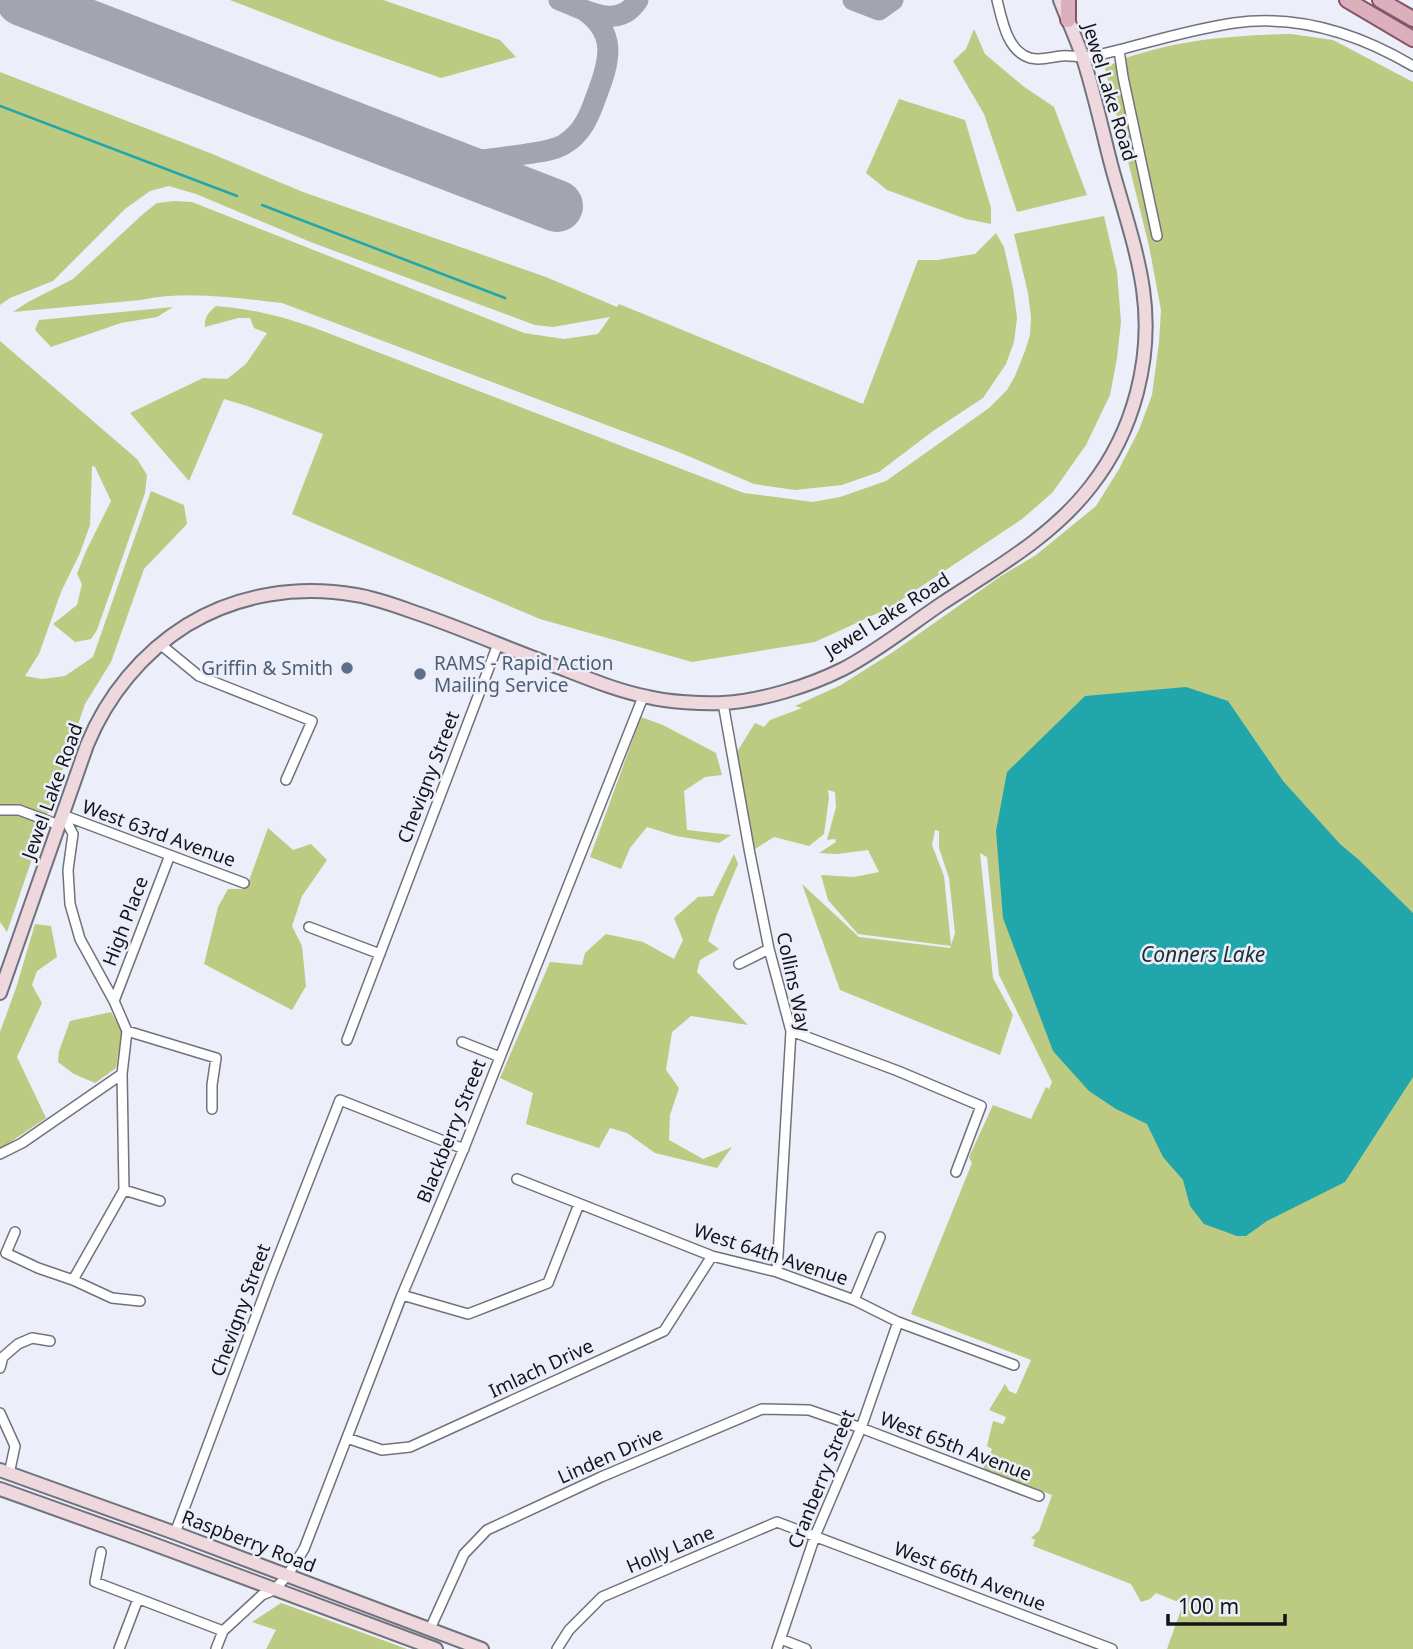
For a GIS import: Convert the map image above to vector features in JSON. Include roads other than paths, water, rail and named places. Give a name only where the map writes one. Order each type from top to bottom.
[{"type":"main road","name":"Jewel Lake Road","points":[[0,993],[90,738],[106,708],[128,677],[160,644],[198,619],[225,606],[260,596],[305,591],[347,593],[383,601],[590,680],[643,696],[723,703],[759,698],[844,668],[1040,538],[1070,511],[1090,487],[1120,442],[1129,421],[1141,372],[1146,313],[1138,263],[1082,57],[1060,0]]},
{"type":"main road","points":[[1068,0],[1068,20]]},
{"type":"main road","points":[[1347,0],[1413,39]]},
{"type":"main road","points":[[1380,0],[1413,19]]},
{"type":"main road","name":"Raspberry Road","points":[[5,1472],[482,1649]]},
{"type":"main road","name":"Raspberry Road","points":[[1,1493],[138,1538],[436,1649]]},
{"type":"street","points":[[997,0],[1008,37],[1021,53],[1043,60],[1100,55],[1235,23],[1275,21],[1335,30],[1375,46],[1413,66]]},
{"type":"street","points":[[1119,50],[1157,236]]},
{"type":"street","points":[[160,644],[199,676],[312,722],[286,780]]},
{"type":"street","name":"Chevigny Street","points":[[347,1040],[498,644]]},
{"type":"street","name":"Blackberry Street","points":[[223,1630],[262,1595],[274,1590],[287,1576],[304,1549],[402,1294],[464,1149],[643,696]]},
{"type":"street","name":"Collins Way","points":[[723,703],[769,949],[791,1031],[777,1272]]},
{"type":"street","name":"West 63rd Avenue","points":[[0,810],[19,810],[61,820],[170,855],[244,883]]},
{"type":"street","points":[[61,820],[73,834],[68,870],[71,904],[80,939],[114,1000],[127,1031],[122,1074],[124,1190],[73,1280]]},
{"type":"street","name":"High Place","points":[[114,1000],[170,855]]},
{"type":"street","points":[[309,927],[380,954]]},
{"type":"street","points":[[739,964],[769,949]]},
{"type":"street","points":[[127,1031],[216,1058],[212,1109]]},
{"type":"street","points":[[791,1031],[981,1106],[956,1172]]},
{"type":"street","points":[[462,1042],[500,1057]]},
{"type":"street","points":[[0,1154],[22,1143],[122,1074]]},
{"type":"street","name":"Chevigny Street","points":[[175,1533],[340,1101],[464,1149]]},
{"type":"street","name":"West 64th Avenue","points":[[517,1179],[712,1255],[777,1272],[854,1300],[898,1322],[1014,1365]]},
{"type":"street","points":[[124,1190],[160,1201]]},
{"type":"street","points":[[402,1294],[468,1314],[548,1283],[579,1204]]},
{"type":"street","points":[[15,1232],[6,1254],[112,1298],[140,1301]]},
{"type":"street","points":[[854,1300],[880,1237]]},
{"type":"street","name":"Imlach Drive","points":[[347,1438],[382,1450],[410,1447],[664,1331],[712,1255]]},
{"type":"street","name":"Cranberry Street","points":[[777,1649],[815,1536],[861,1428],[898,1322]]},
{"type":"street","points":[[0,1368],[3,1357],[18,1344],[32,1338],[50,1341]]},
{"type":"street","name":"Linden Drive","points":[[430,1629],[464,1554],[487,1530],[512,1518],[762,1409],[809,1410],[861,1428]]},
{"type":"street","points":[[0,1413],[15,1446],[5,1472]]},
{"type":"street","name":"West 65th Avenue","points":[[861,1428],[1039,1496]]},
{"type":"street","name":"Holly Lane","points":[[557,1649],[569,1630],[602,1597],[777,1522],[815,1536]]},
{"type":"street","name":"West 66th Avenue","points":[[815,1536],[1112,1649]]},
{"type":"street","points":[[101,1552],[95,1582],[223,1630],[215,1649]]},
{"type":"street","points":[[119,1649],[138,1599]]},
{"type":"street","points":[[781,1639],[806,1649]]},
{"type":"water","name":"Conners Lake","points":[[1186,687],[1228,701],[1283,781],[1340,844],[1413,913],[1413,1077],[1345,1182],[1267,1221],[1246,1236],[1237,1236],[1204,1224],[1190,1206],[1183,1180],[1163,1157],[1147,1124],[1116,1109],[1089,1091],[1053,1051],[1003,918],[996,831],[1007,772],[1085,696]]},
{"type":"waterway","points":[[0,106],[237,196]]},
{"type":"waterway","points":[[262,205],[505,298]]},
{"type":"place","name":"Griffin & Smith","points":[[347,668]]},
{"type":"place","name":"RAMS - Rapid Action Mailing Service","points":[[420,674]]}]
